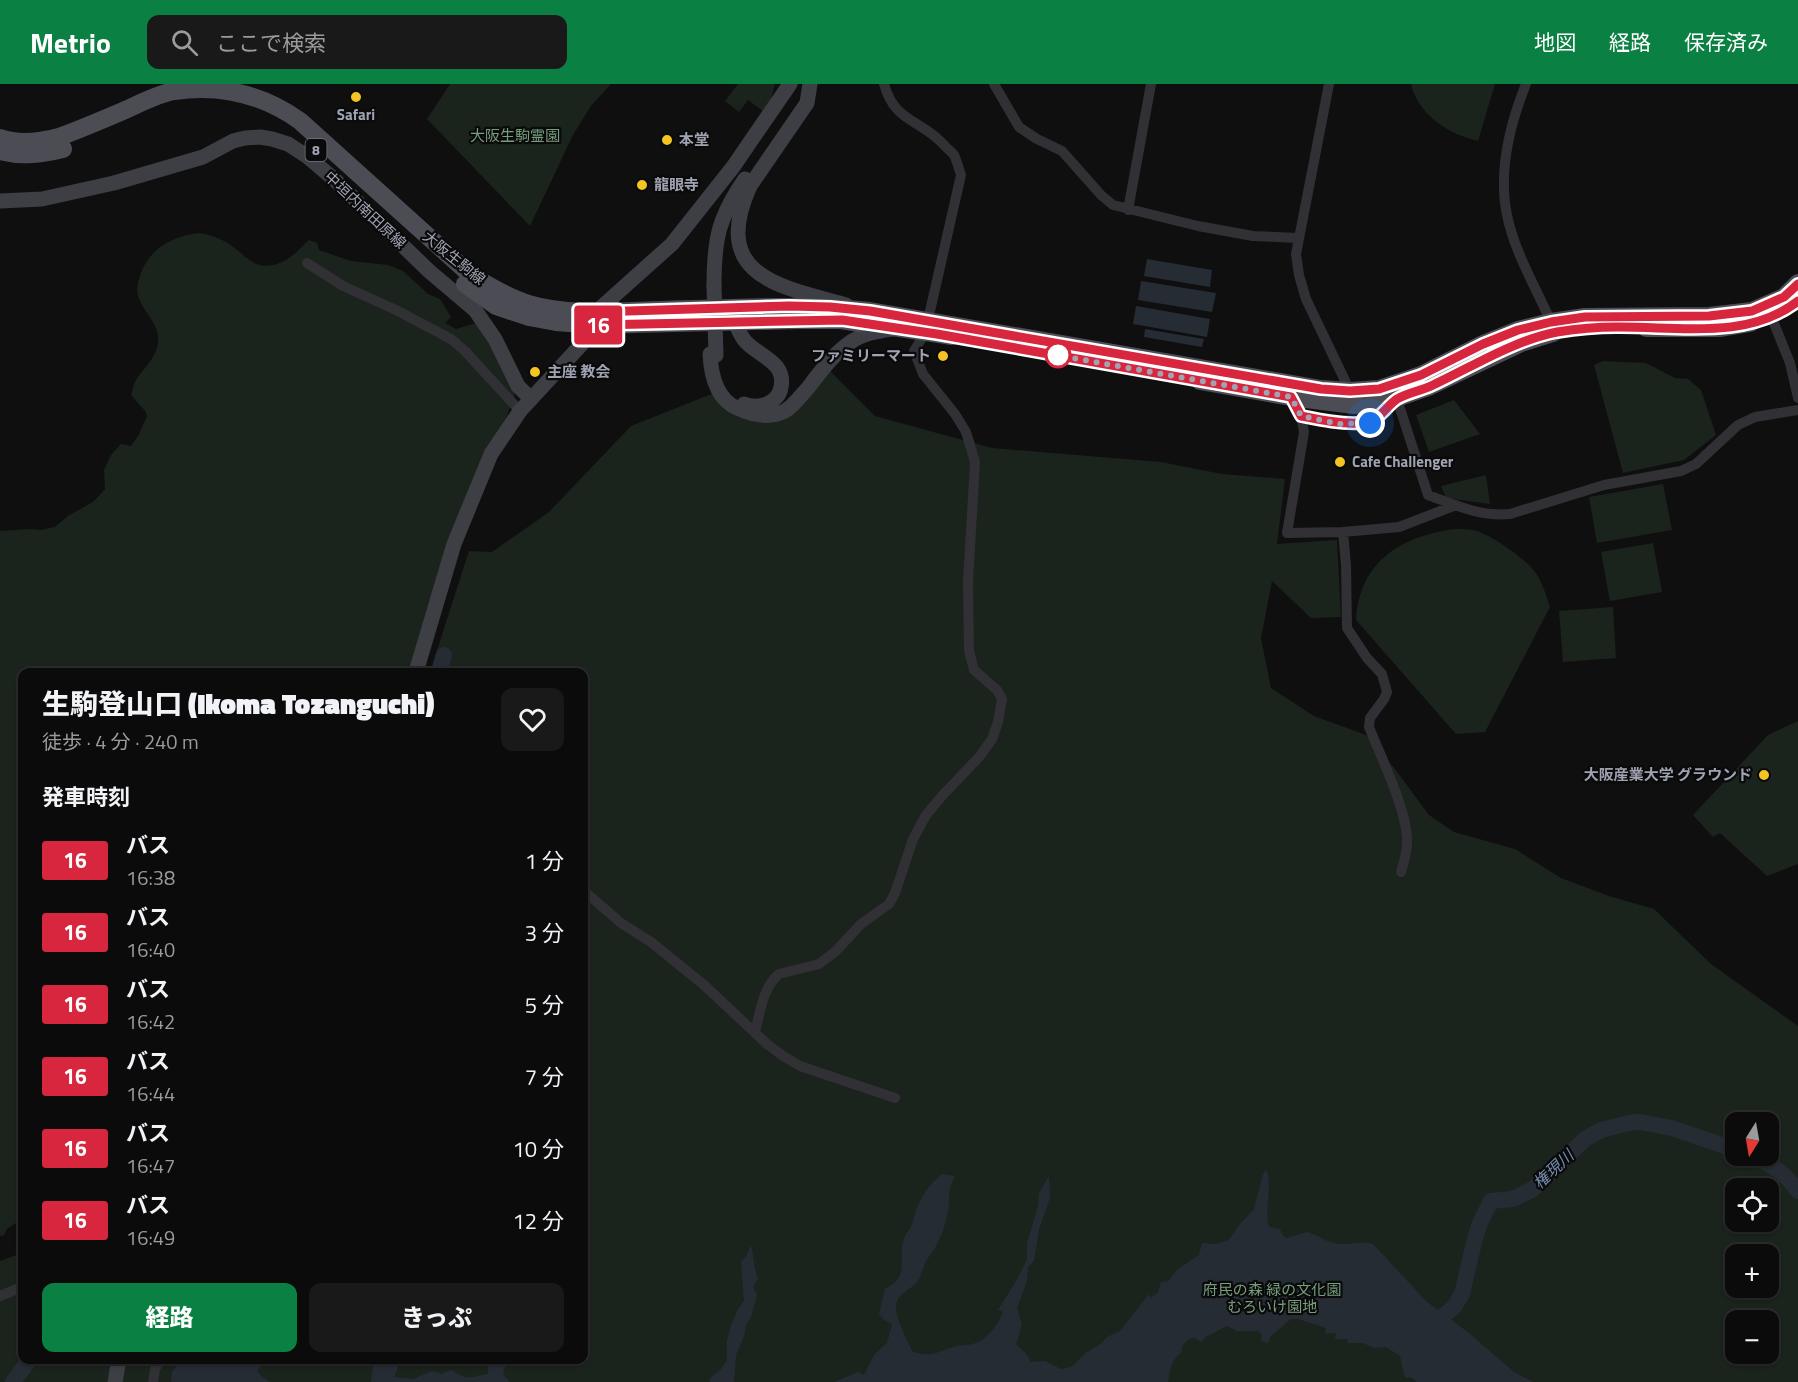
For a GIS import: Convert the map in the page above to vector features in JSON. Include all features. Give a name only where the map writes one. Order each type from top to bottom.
[{"type":"main road","name":"大阪生駒線","points":[[0,138],[22,142],[60,137],[172,91],[195,88],[234,91],[265,100],[300,121],[472,276],[500,292],[531,304],[596,319],[842,320],[900,328],[927,326],[1321,389],[1350,391],[1379,389],[1421,375],[1492,340],[1518,330],[1551,322],[1585,317],[1709,316],[1752,311],[1784,297],[1798,284]]},
{"type":"main road","name":"大阪生駒線","points":[[0,151],[21,155],[45,153],[65,148],[145,112],[176,103],[198,99],[235,102],[277,118],[295,131],[465,284],[496,306],[529,317],[556,322],[789,306],[870,311],[1015,347],[1291,397],[1354,405],[1397,399],[1428,387],[1521,343],[1555,333],[1587,328],[1617,327],[1721,328],[1771,316],[1798,301]]},
{"type":"street","points":[[792,84],[793,94],[728,195],[716,219],[708,253],[713,354],[711,374],[718,391],[730,406],[750,414],[769,416],[786,410],[832,358],[850,343],[866,334],[900,328]]},
{"type":"street","points":[[417,668],[454,544],[491,454],[520,411],[581,345],[596,319],[672,244],[733,167],[792,84]]},
{"type":"street","points":[[711,287],[714,252],[724,216],[734,196],[809,84]]},
{"type":"street","points":[[809,84],[807,103],[750,186],[740,215],[738,241],[744,258],[765,278],[783,286],[870,311]]},
{"type":"street","points":[[755,1032],[763,1000],[774,978],[779,974],[819,964],[836,951],[861,924],[889,904],[895,893],[913,839],[926,815],[980,756],[992,739],[1002,699],[998,690],[974,670],[970,663],[968,582],[975,462],[966,432],[955,414],[923,374],[914,351],[927,326],[961,175],[954,155],[942,142],[906,119],[895,108],[888,98],[884,84]]},
{"type":"street","points":[[994,84],[1019,127],[1062,151],[1101,195],[1113,205],[1197,226],[1252,236],[1298,238]]},
{"type":"street","points":[[1128,210],[1151,84]]},
{"type":"street","points":[[1329,84],[1296,254],[1306,299],[1350,391]]},
{"type":"street","points":[[1526,84],[1514,113],[1504,168],[1504,194],[1513,237],[1551,322]]},
{"type":"street","name":"中垣内南田原線","points":[[0,201],[42,199],[114,183],[203,157],[233,141],[245,138],[272,139],[288,144],[317,165],[429,271],[475,310],[495,339],[518,386],[531,399]]},
{"type":"street","points":[[307,263],[343,286],[396,310],[451,339],[465,351],[520,411]]},
{"type":"street","points":[[1771,316],[1790,363],[1798,398]]},
{"type":"street","points":[[713,354],[720,380],[728,392],[741,402],[759,407],[777,398],[781,389],[780,370],[774,362],[747,343],[735,321]]},
{"type":"street","points":[[1291,397],[1301,416],[1304,432],[1287,533],[1343,532],[1399,527],[1456,505]]},
{"type":"street","points":[[1301,416],[1339,424],[1370,423],[1397,399],[1428,495],[1477,513],[1496,516],[1510,514],[1604,485],[1681,471],[1696,464],[1738,425],[1755,417],[1798,410]]},
{"type":"street","points":[[1343,532],[1347,628],[1367,658],[1382,674],[1386,692],[1384,699],[1370,718],[1369,727],[1399,803],[1406,831],[1408,842],[1401,872]]},
{"type":"street","points":[[588,894],[621,923],[651,942],[695,978],[783,1056],[800,1066],[895,1098]]},
{"type":"street","points":[[0,1296],[18,1289]]},
{"type":"street","points":[[115,1382],[118,1364]]},
{"type":"street","points":[[153,1382],[158,1364]]},
{"type":"green space","name":"大阪生駒霊園","points":[[450,84],[611,84],[591,106],[573,135],[530,226],[427,119]]},
{"type":"green space","points":[[738,84],[775,84],[771,99],[763,111],[748,100],[739,112],[725,101]]},
{"type":"green space","points":[[1411,84],[1495,84],[1478,141],[1454,133],[1431,117],[1416,99]]},
{"type":"green space","points":[[199,233],[226,242],[258,265],[274,265],[284,261],[309,240],[317,243],[319,250],[351,261],[388,265],[403,271],[428,294],[440,299],[451,317],[445,323],[456,329],[476,323],[493,348],[515,394],[507,416],[489,448],[410,668],[18,668],[18,1222],[0,1236],[0,531],[41,530],[55,527],[68,516],[93,502],[105,489],[104,470],[111,455],[121,444],[131,446],[147,416],[131,395],[136,381],[152,359],[158,343],[155,327],[138,296],[141,273],[156,250],[172,240]]},
{"type":"green space","points":[[1603,361],[1646,363],[1675,378],[1688,379],[1701,390],[1716,435],[1684,460],[1623,473],[1594,365]]},
{"type":"green space","points":[[829,370],[875,416],[992,448],[1161,462],[1222,474],[1285,479],[1277,544],[1337,540],[1341,617],[1311,618],[1272,581],[1261,638],[1271,688],[1314,716],[1366,735],[1429,815],[1454,832],[1515,849],[1561,878],[1609,896],[1654,909],[1711,964],[1798,1026],[1798,1382],[0,1382],[0,1261],[18,1254],[18,1364],[588,1364],[588,668],[431,668],[469,551],[492,552],[549,512],[631,426],[714,393],[738,417],[767,422]]},
{"type":"green space","points":[[1454,400],[1480,434],[1429,452],[1416,415]]},
{"type":"green space","points":[[1486,475],[1490,504],[1446,498],[1441,486]]},
{"type":"green space","points":[[1663,484],[1672,530],[1597,543],[1589,497]]},
{"type":"green space","points":[[1454,529],[1480,532],[1507,547],[1524,560],[1538,576],[1550,607],[1485,732],[1456,734],[1356,620],[1359,599],[1365,582],[1386,555],[1416,538]]},
{"type":"green space","points":[[1653,543],[1662,592],[1610,601],[1601,552]]},
{"type":"green space","points":[[1613,607],[1616,658],[1563,662],[1559,611]]},
{"type":"green space","name":"大阪産業大学 グラウンド","points":[[1798,721],[1798,864],[1767,876],[1720,833],[1713,837],[1693,815],[1768,735]]},
{"type":"shaded area","points":[[1147,259],[1212,270],[1210,287],[1144,276]]},
{"type":"shaded area","points":[[1141,281],[1216,293],[1212,312],[1138,300]]},
{"type":"shaded area","points":[[1136,306],[1210,319],[1207,337],[1133,324]]},
{"type":"shaded area","points":[[1145,329],[1204,339],[1202,347],[1144,337]]},
{"type":"shaded area","name":"府民の森 緑の文化園 むろいけ園地","points":[[1266,1170],[1269,1182],[1267,1213],[1269,1227],[1280,1229],[1283,1236],[1287,1238],[1307,1232],[1333,1243],[1363,1242],[1374,1245],[1426,1301],[1469,1333],[1514,1372],[1533,1382],[1417,1382],[1411,1377],[1406,1378],[1400,1356],[1386,1347],[1374,1348],[1363,1343],[1348,1343],[1347,1339],[1335,1339],[1336,1333],[1325,1334],[1326,1328],[1291,1319],[1270,1337],[1268,1343],[1261,1341],[1262,1335],[1259,1331],[1237,1331],[1227,1326],[1204,1338],[1202,1342],[1194,1338],[1187,1340],[1181,1353],[1173,1362],[1168,1382],[834,1382],[858,1372],[864,1375],[874,1355],[887,1343],[892,1324],[879,1314],[885,1289],[893,1284],[901,1273],[904,1239],[920,1202],[929,1187],[942,1174],[955,1176],[950,1190],[943,1231],[918,1280],[901,1295],[896,1305],[899,1321],[913,1352],[938,1353],[955,1346],[974,1344],[985,1338],[994,1328],[1003,1311],[998,1310],[1027,1259],[1027,1243],[1038,1206],[1039,1193],[1049,1176],[1050,1198],[1039,1229],[1034,1261],[1028,1267],[1027,1281],[1017,1308],[1022,1325],[1016,1344],[1030,1362],[1045,1361],[1061,1369],[1071,1367],[1107,1337],[1120,1331],[1149,1294],[1151,1298],[1158,1292],[1161,1282],[1168,1281],[1178,1269],[1199,1255],[1202,1243],[1216,1244],[1229,1240],[1254,1209]]},
{"type":"shaded area","points":[[751,1245],[758,1279],[753,1287],[757,1295],[736,1355],[734,1382],[710,1382],[710,1378],[721,1369],[727,1360],[730,1328],[744,1301],[741,1262]]},
{"type":"shaded area","points":[[179,1364],[262,1364],[257,1371],[270,1382],[171,1382],[172,1372]]},
{"type":"shaded area","points":[[373,1364],[399,1364],[394,1377],[413,1379],[432,1371],[441,1374],[451,1370],[470,1378],[488,1374],[488,1364],[506,1364],[503,1374],[510,1382],[371,1382]]},
{"type":"waterway","points":[[440,668],[444,655]]},
{"type":"waterway","name":"権現川","points":[[1442,1317],[1454,1307],[1462,1294],[1475,1238],[1491,1201],[1513,1199],[1533,1189],[1585,1139],[1601,1130],[1640,1122],[1672,1128],[1725,1146]]},
{"type":"waterway","name":"権現川","points":[[1772,1166],[1787,1178],[1798,1191]]},
{"type":"waterway","points":[[13,1382],[26,1364]]},
{"type":"bus line","name":"16","points":[[1798,284],[1784,297],[1752,311],[1709,316],[1585,317],[1551,322],[1518,330],[1483,344],[1421,375],[1379,389],[1350,391],[1321,389],[928,320],[830,307],[789,306],[596,312],[595,325],[798,320],[842,320],[874,324],[977,340],[1291,397],[1301,416],[1339,424],[1370,423],[1397,399],[1428,387],[1521,343],[1555,333],[1587,328],[1617,327],[1721,328],[1771,316],[1798,301]]},
{"type":"place","name":"Safari","points":[[356,97]]},
{"type":"place","name":"本堂","points":[[667,140]]},
{"type":"place","name":"龍眼寺","points":[[642,185]]},
{"type":"place","name":"ファミリーマート","points":[[943,356]]},
{"type":"place","name":"主座 教会","points":[[535,372]]},
{"type":"place","name":"Cafe Challenger","points":[[1340,462]]},
{"type":"place","name":"大阪産業大学 グラウンド","points":[[1764,775]]},
{"type":"route","points":[[1058,355],[1056,355],[1291,397],[1301,416],[1339,424],[1370,423]]}]
